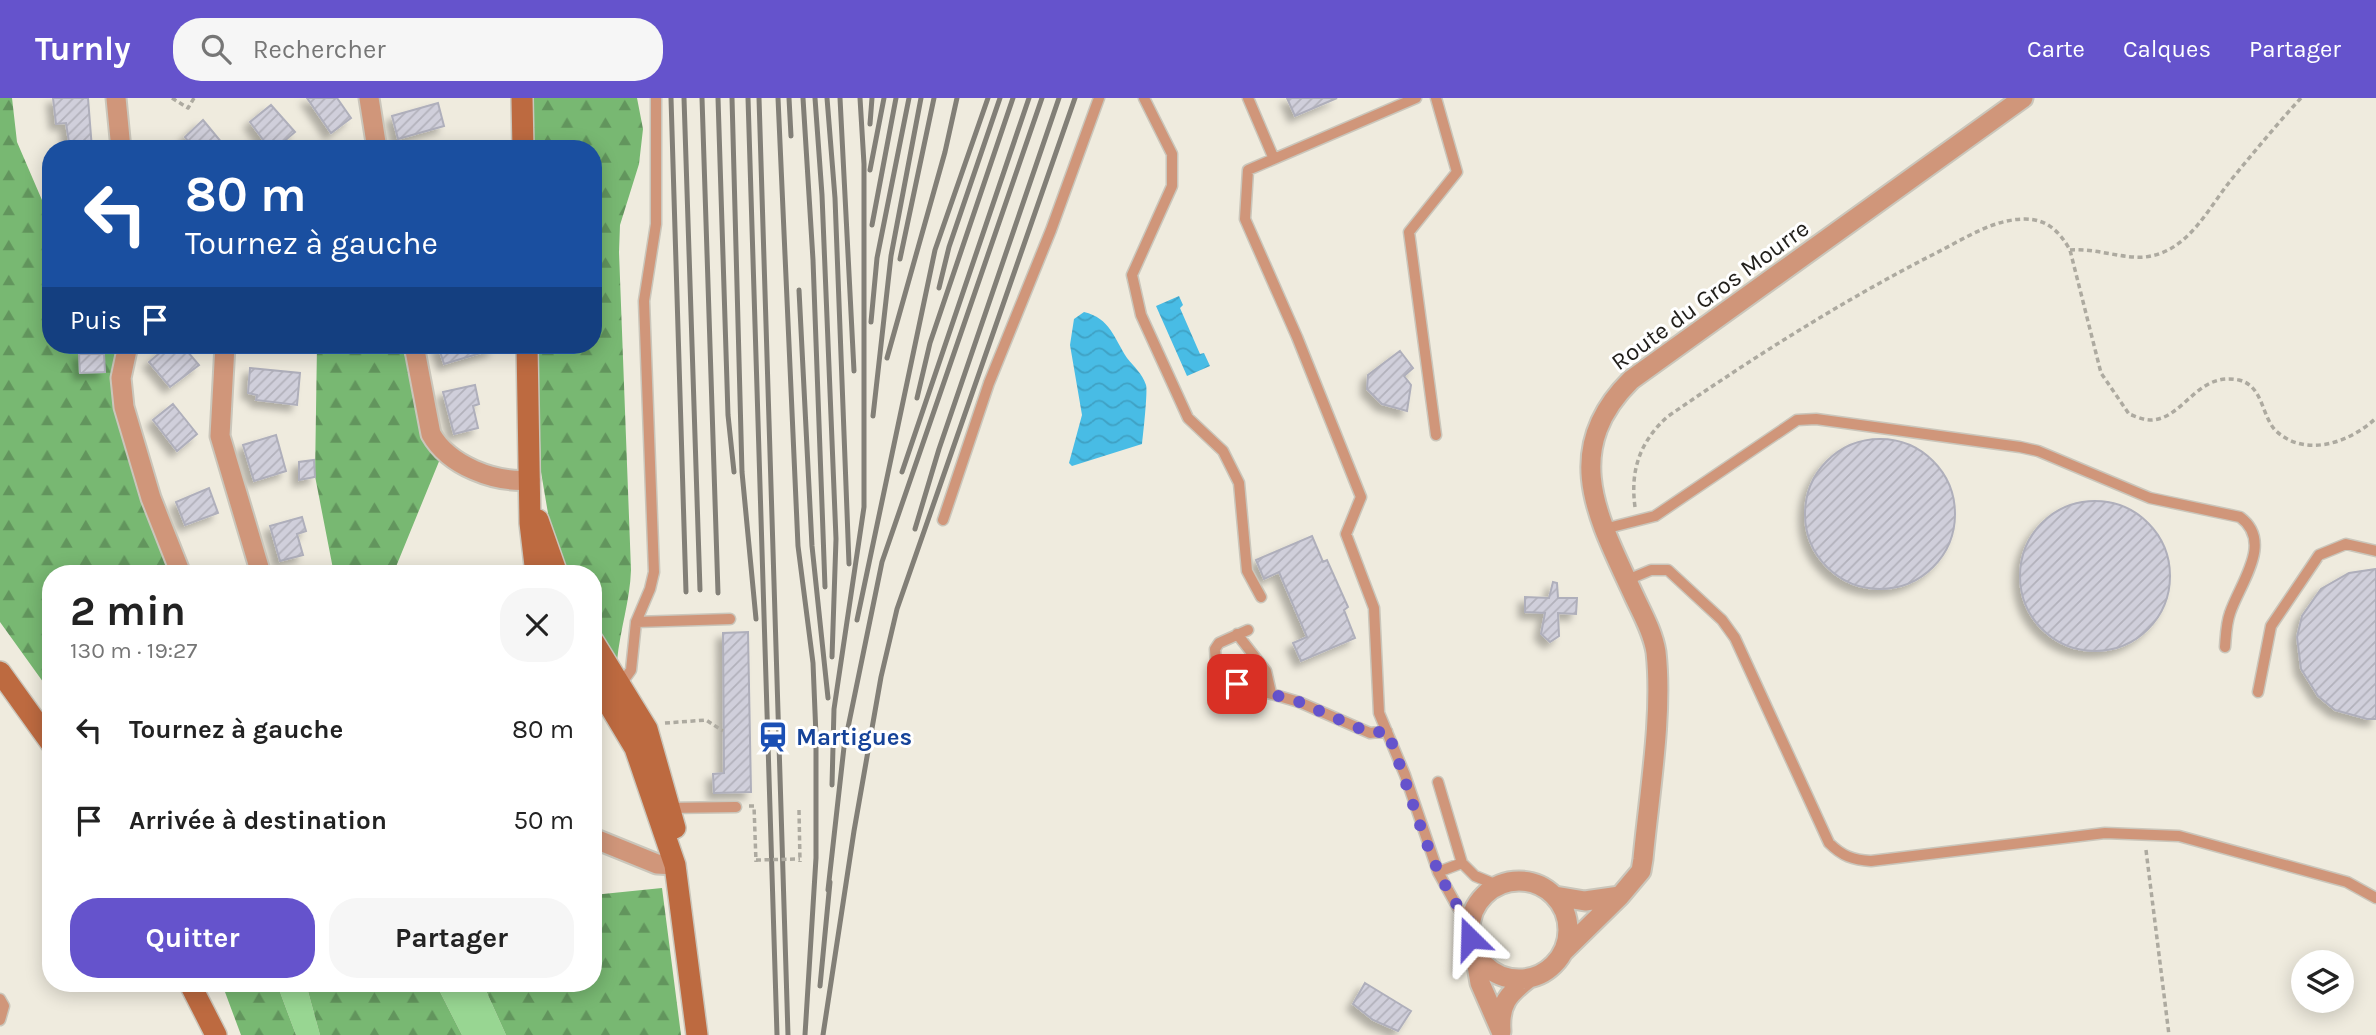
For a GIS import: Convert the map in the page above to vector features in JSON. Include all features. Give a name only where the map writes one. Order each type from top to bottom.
[{"type":"street","points":[[116,98],[120,140]]},
{"type":"street","points":[[369,98],[376,140]]},
{"type":"street","points":[[522,98],[523,140]]},
{"type":"street","name":"Route du Gros Mourre","points":[[1502,1033],[1503,1003],[1508,994],[1529,978],[1543,973],[1620,896],[1640,871],[1643,859],[1657,693],[1655,648],[1604,529],[1590,489],[1590,460],[1596,431],[1617,393],[1631,380],[2023,98]]},
{"type":"street","points":[[126,354],[121,378],[124,407],[151,498],[177,565]]},
{"type":"street","points":[[224,354],[219,436],[258,565]]},
{"type":"street","points":[[416,354],[431,434],[436,444],[444,452],[495,478],[530,480]]},
{"type":"street","points":[[527,354],[531,541],[535,565]]},
{"type":"street","points":[[530,480],[541,530],[554,565]]},
{"type":"street","points":[[602,662],[635,748],[663,808],[675,866],[697,1035]]},
{"type":"street","points":[[0,672],[42,730]]},
{"type":"street","points":[[602,684],[614,692]]},
{"type":"street","points":[[602,842],[657,864],[675,866]]},
{"type":"street","points":[[1470,922],[1475,907],[1497,885],[1528,881],[1543,886],[1555,896],[1564,909],[1568,923],[1563,952]]},
{"type":"street","points":[[1555,896],[1585,901],[1620,896]]},
{"type":"street","name":"Route du Gros Mourre","points":[[1470,922],[1470,938],[1480,983],[1502,1033]]},
{"type":"street","points":[[1475,953],[1485,966],[1498,975],[1529,978]]},
{"type":"street","points":[[186,992],[199,1035]]},
{"type":"street","points":[[194,992],[216,1035]]},
{"type":"lane","points":[[614,692],[631,670],[636,622],[654,572],[644,301],[656,224],[656,98]]},
{"type":"lane","points":[[943,520],[989,383],[1051,230],[1099,98]]},
{"type":"lane","points":[[1144,98],[1172,154],[1172,186],[1132,275],[1141,315],[1188,418],[1223,451],[1239,483],[1247,572],[1261,597]]},
{"type":"lane","points":[[1248,98],[1274,159]]},
{"type":"lane","points":[[1416,98],[1248,170],[1245,219],[1297,337],[1361,496],[1346,534],[1374,608],[1380,713],[1438,872],[1458,908],[1470,922]]},
{"type":"lane","points":[[1436,98],[1458,173],[1409,232],[1436,435]]},
{"type":"lane","points":[[1604,529],[1655,516],[1680,502],[1797,420],[1816,419],[2038,450],[2150,498],[2240,517],[2250,524],[2255,536],[2255,550],[2230,611],[2225,647]]},
{"type":"lane","points":[[2258,692],[2271,626],[2319,555],[2346,544],[2376,551]]},
{"type":"lane","points":[[1627,580],[1651,570],[1668,570],[1722,620],[1735,638],[1829,843],[1840,854],[1855,860],[1871,861],[2105,833],[2179,836],[2347,882],[2376,898]]},
{"type":"lane","points":[[636,622],[730,619]]},
{"type":"lane","points":[[1248,630],[1219,643],[1214,656],[1223,676],[1237,684],[1299,702],[1370,733],[1387,731]]},
{"type":"lane","points":[[1237,634],[1266,671],[1271,693]]},
{"type":"lane","points":[[1438,782],[1462,863],[1475,876],[1497,885]]},
{"type":"lane","points":[[663,808],[736,807]]},
{"type":"lane","points":[[1438,872],[1462,863]]},
{"type":"lane","points":[[0,999],[4,1006],[0,1020]]},
{"type":"path","points":[[172,98],[188,108],[194,98]]},
{"type":"path","points":[[2070,250],[2088,248],[2142,257],[2161,254],[2181,242],[2199,225],[2229,183],[2301,98]]},
{"type":"path","points":[[1637,521],[1633,478],[1649,433],[1695,398],[1852,296],[1996,223],[2026,218],[2046,223],[2060,233],[2070,250],[2101,373],[2129,415],[2150,420],[2166,416],[2201,387],[2214,380],[2232,379],[2245,382],[2256,391],[2275,429],[2305,444],[2327,445],[2351,437],[2376,418]]},
{"type":"path","points":[[660,723],[706,720],[723,730]]},
{"type":"path","points":[[754,806],[756,861],[800,860],[799,810]]},
{"type":"path","points":[[2147,834],[2149,885],[2169,1035]]},
{"type":"green space","points":[[0,98],[12,98],[17,142],[42,200],[42,354],[118,354],[116,403],[121,432],[139,490],[168,565],[42,565],[42,680],[0,622]]},
{"type":"green space","points":[[531,98],[637,98],[643,129],[639,164],[620,225],[619,252],[631,570],[617,661],[602,639],[602,565],[563,565],[550,525],[541,472],[537,354],[602,354],[602,140],[532,140]]},
{"type":"green space","points":[[317,354],[404,354],[427,441],[440,459],[397,565],[332,565],[315,476]]},
{"type":"green space","points":[[662,888],[681,1035],[506,1035],[487,992],[602,992],[602,894]]},
{"type":"green space","points":[[225,992],[280,992],[296,1035],[241,1035]]},
{"type":"green space","points":[[280,992],[308,992],[320,1035],[296,1035]]},
{"type":"green space","points":[[308,992],[440,992],[462,1035],[320,1035]]},
{"type":"green space","points":[[440,992],[487,992],[506,1035],[462,1035]]},
{"type":"water","points":[[1179,296],[1183,305],[1180,308],[1200,354],[1204,353],[1210,366],[1187,376],[1156,306]]},
{"type":"water","points":[[1084,312],[1100,319],[1115,336],[1146,385],[1146,404],[1142,444],[1072,466],[1069,463],[1082,415],[1070,345],[1074,319]]},
{"type":"building","points":[[53,98],[88,98],[91,140],[69,140],[66,123],[56,124]]},
{"type":"building","points":[[307,98],[337,98],[351,118],[331,133]]},
{"type":"building","points":[[1287,98],[1337,98],[1295,116]]},
{"type":"building","points":[[438,103],[444,126],[398,139],[392,116]]},
{"type":"building","points":[[271,105],[295,132],[286,140],[263,140],[250,122]]},
{"type":"building","points":[[203,120],[220,140],[187,140],[185,137]]},
{"type":"building","points":[[1400,351],[1413,368],[1404,376],[1411,385],[1407,411],[1382,404],[1367,389],[1368,375]]},
{"type":"building","points":[[79,354],[104,354],[105,372],[80,373]]},
{"type":"building","points":[[158,354],[190,354],[199,365],[170,387],[149,362]]},
{"type":"building","points":[[441,354],[477,354],[444,364]]},
{"type":"building","points":[[250,368],[300,373],[297,405],[256,400],[257,395],[248,393]]},
{"type":"building","points":[[475,385],[479,404],[473,406],[478,428],[454,434],[443,392]]},
{"type":"building","points":[[173,404],[197,434],[177,451],[153,420]]},
{"type":"building","points":[[276,435],[286,471],[254,481],[243,445]]},
{"type":"building","points":[[1880,439],[1909,445],[1933,461],[1949,485],[1955,514],[1949,543],[1933,567],[1909,583],[1880,589],[1851,583],[1827,567],[1811,543],[1805,514],[1811,485],[1827,461],[1851,445]]},
{"type":"building","points":[[314,460],[315,477],[299,480],[299,462]]},
{"type":"building","points":[[209,488],[218,513],[185,525],[176,502]]},
{"type":"building","points":[[2095,501],[2124,507],[2148,523],[2164,547],[2170,576],[2164,605],[2148,629],[2124,645],[2095,651],[2066,645],[2042,629],[2026,605],[2020,576],[2026,547],[2042,523],[2066,507]]},
{"type":"building","points":[[302,517],[306,531],[297,534],[303,555],[280,561],[270,526]]},
{"type":"building","points":[[1312,536],[1323,562],[1327,560],[1348,607],[1344,610],[1355,638],[1301,661],[1293,643],[1307,637],[1279,572],[1264,579],[1256,560]]},
{"type":"building","points":[[2376,569],[2376,719],[2367,719],[2335,710],[2318,696],[2301,669],[2297,637],[2302,616],[2321,589],[2349,573]]},
{"type":"building","points":[[1553,582],[1557,583],[1558,598],[1577,598],[1576,614],[1558,613],[1559,636],[1550,642],[1541,634],[1545,613],[1525,612],[1525,597],[1549,598]]},
{"type":"building","points":[[748,632],[751,792],[714,793],[713,774],[724,773],[723,633]]},
{"type":"building","points":[[1365,983],[1411,1011],[1398,1031],[1373,1020],[1353,1004]]},
{"type":"railway","points":[[671,98],[686,592]]},
{"type":"railway","points":[[684,98],[700,590]]},
{"type":"railway","points":[[702,98],[718,593]]},
{"type":"railway","points":[[718,98],[728,415],[734,472]]},
{"type":"railway","points":[[732,98],[742,472],[756,619]]},
{"type":"railway","points":[[748,98],[777,1035]]},
{"type":"railway","points":[[759,98],[788,1035]]},
{"type":"railway","points":[[778,98],[798,546],[813,663],[816,736],[816,858],[805,1035]]},
{"type":"railway","points":[[789,98],[791,136]]},
{"type":"railway","points":[[803,98],[813,260],[825,587]]},
{"type":"railway","points":[[815,98],[822,195],[836,539],[832,657]]},
{"type":"railway","points":[[827,98],[835,198],[849,564]]},
{"type":"railway","points":[[840,98],[854,371]]},
{"type":"railway","points":[[832,785],[834,709],[864,507],[864,164],[860,98]]},
{"type":"railway","points":[[870,124],[872,98]]},
{"type":"railway","points":[[870,170],[884,98]]},
{"type":"railway","points":[[872,225],[896,98]]},
{"type":"railway","points":[[871,322],[877,258],[909,98]]},
{"type":"railway","points":[[873,416],[891,256],[921,98]]},
{"type":"railway","points":[[900,259],[934,98]]},
{"type":"railway","points":[[887,358],[945,152],[957,98]]},
{"type":"railway","points":[[857,620],[935,250],[988,98]]},
{"type":"railway","points":[[939,288],[949,247],[1000,98]]},
{"type":"railway","points":[[917,398],[930,343],[1013,98]]},
{"type":"railway","points":[[902,472],[1029,98]]},
{"type":"railway","points":[[828,890],[844,747],[882,562],[1042,98]]},
{"type":"railway","points":[[915,529],[939,449],[1059,98]]},
{"type":"railway","points":[[823,1035],[854,831],[881,677],[897,609],[1075,98]]},
{"type":"railway","points":[[799,290],[812,546],[828,698]]},
{"type":"railway","points":[[820,986],[830,882]]},
{"type":"place","name":"Martigues","points":[[773,737]]},
{"type":"route","points":[[1237,684],[1299,702],[1370,733],[1387,731],[1438,872],[1458,908],[1470,922],[1470,938]]}]
